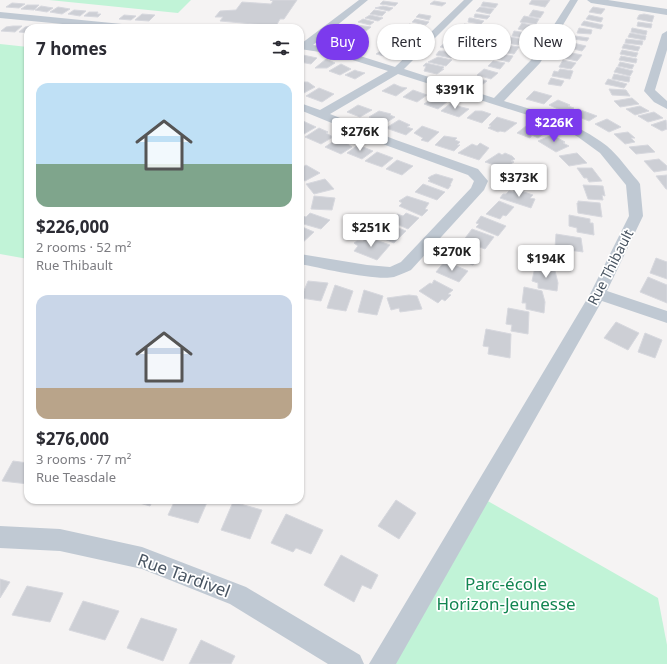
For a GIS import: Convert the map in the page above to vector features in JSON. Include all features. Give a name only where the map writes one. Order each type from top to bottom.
[{"type":"street","points":[[304,45],[364,0]]},
{"type":"street","points":[[321,114],[396,71],[469,0]]},
{"type":"street","points":[[495,103],[536,61],[574,0]]},
{"type":"street","points":[[591,0],[667,12]]},
{"type":"street","points":[[0,22],[4,15],[93,24]]},
{"type":"street","points":[[667,34],[649,91],[667,106]]},
{"type":"street","name":"Rue Thibault","points":[[304,46],[334,51],[495,103],[560,122],[582,134],[604,150],[633,184],[636,216],[598,294],[382,664]]},
{"type":"street","points":[[304,108],[392,143],[473,172],[481,181],[477,190],[406,266],[392,272],[366,270],[304,260]]},
{"type":"street","points":[[598,294],[667,317]]},
{"type":"street","name":"Rue Tardivel","points":[[0,537],[60,540],[142,558],[238,595],[351,664]]},
{"type":"green space","points":[[49,0],[191,0],[178,13]]},
{"type":"green space","points":[[0,44],[24,47],[24,258],[0,254]]},
{"type":"green space","name":"Parc-école Horizon-Jeunesse","points":[[479,496],[658,598],[667,645],[667,664],[382,664]]},
{"type":"building","points":[[270,0],[297,0],[284,19],[280,19],[277,24],[254,24],[220,21],[223,17],[215,17],[220,11],[236,10],[242,2],[271,4],[273,1]]},
{"type":"building","points":[[532,0],[550,0],[545,7],[529,4]]},
{"type":"building","points":[[383,1],[398,3],[395,6],[380,4]]},
{"type":"building","points":[[434,1],[446,3],[442,6],[430,4]]},
{"type":"building","points":[[483,2],[498,4],[495,8],[481,6]]},
{"type":"building","points":[[12,3],[25,4],[19,8],[6,7]]},
{"type":"building","points":[[27,5],[39,5],[34,10],[21,9]]},
{"type":"building","points":[[41,6],[53,8],[47,12],[35,10]]},
{"type":"building","points":[[383,6],[393,8],[389,11],[375,8]]},
{"type":"building","points":[[58,7],[70,9],[62,14],[50,12]]},
{"type":"building","points":[[480,7],[494,9],[490,14],[476,11]]},
{"type":"building","points":[[593,7],[605,9],[601,14],[589,12]]},
{"type":"building","points":[[74,10],[86,11],[80,16],[68,14]]},
{"type":"building","points":[[374,10],[386,12],[382,16],[370,14]]},
{"type":"building","points":[[533,10],[544,12],[540,18],[529,16]]},
{"type":"building","points":[[89,12],[98,12],[97,14],[101,14],[98,17],[84,16]]},
{"type":"building","points":[[142,14],[155,15],[149,21],[135,20]]},
{"type":"building","points":[[419,14],[431,16],[429,20],[416,17]]},
{"type":"building","points":[[475,14],[490,16],[487,19],[474,17]]},
{"type":"building","points":[[644,14],[654,16],[652,22],[637,19],[639,15]]},
{"type":"building","points":[[124,15],[136,16],[131,20],[119,19]]},
{"type":"building","points":[[370,15],[383,18],[378,21],[365,18]]},
{"type":"building","points":[[589,15],[603,18],[601,22],[586,19]]},
{"type":"building","points":[[524,16],[539,19],[536,24],[520,22]]},
{"type":"building","points":[[469,18],[484,21],[481,24],[468,22]]},
{"type":"building","points":[[363,19],[374,22],[370,25],[358,22]]},
{"type":"building","points":[[415,19],[429,22],[427,24],[421,24],[412,22]]},
{"type":"building","points":[[584,21],[603,25],[601,29],[581,25]]},
{"type":"building","points":[[638,22],[652,24],[651,28],[637,26]]},
{"type":"building","points":[[22,26],[15,32],[1,31],[6,27]]},
{"type":"building","points":[[24,28],[24,33],[19,32]]},
{"type":"building","points":[[579,28],[592,30],[591,34],[577,33]]},
{"type":"building","points":[[632,28],[647,31],[646,35],[631,32]]},
{"type":"building","points":[[514,31],[519,32],[519,37],[512,36]]},
{"type":"building","points":[[630,33],[646,36],[645,40],[628,37]]},
{"type":"building","points":[[576,36],[589,38],[587,41],[576,39]]},
{"type":"building","points":[[511,37],[519,38],[518,45],[511,44]]},
{"type":"building","points":[[626,39],[643,41],[642,45],[625,43]]},
{"type":"building","points":[[576,44],[586,46],[582,51],[576,50]]},
{"type":"building","points":[[624,44],[640,47],[638,51],[622,48]]},
{"type":"building","points":[[511,46],[519,47],[514,54],[511,54]]},
{"type":"building","points":[[622,50],[638,53],[636,57],[620,54]]},
{"type":"building","points":[[439,51],[443,51],[443,56],[436,55]]},
{"type":"building","points":[[576,54],[582,55],[577,61],[572,60],[576,60]]},
{"type":"building","points":[[304,55],[316,58],[311,64],[304,63]]},
{"type":"building","points":[[621,56],[637,59],[636,63],[619,60]]},
{"type":"building","points":[[438,57],[443,58],[443,60],[452,60],[446,66],[428,62],[435,60]]},
{"type":"building","points":[[325,60],[335,63],[327,68],[315,68]]},
{"type":"building","points":[[563,60],[576,63],[571,69],[559,67]]},
{"type":"building","points":[[493,61],[505,63],[500,69],[488,66]]},
{"type":"building","points":[[620,62],[634,65],[632,69],[618,66]]},
{"type":"building","points":[[426,63],[444,67],[442,69],[444,69],[437,74],[424,71],[426,66],[423,66]]},
{"type":"building","points":[[341,64],[351,69],[340,75],[329,71]]},
{"type":"building","points":[[617,67],[633,71],[630,76],[614,72]]},
{"type":"building","points":[[484,69],[498,73],[491,79],[477,75]]},
{"type":"building","points":[[560,69],[573,71],[570,79],[552,76],[554,71],[558,72]]},
{"type":"building","points":[[355,70],[365,73],[355,79],[345,75]]},
{"type":"building","points":[[614,74],[630,77],[629,82],[612,79]]},
{"type":"building","points":[[472,77],[487,81],[478,88],[464,83]]},
{"type":"building","points":[[551,78],[564,81],[561,86],[548,84]]},
{"type":"building","points":[[608,79],[627,84],[624,88],[605,84]]},
{"type":"building","points":[[304,82],[308,82],[315,87],[304,93]]},
{"type":"building","points":[[394,84],[407,88],[396,96],[382,91]]},
{"type":"building","points":[[319,88],[334,94],[322,102],[306,96]]},
{"type":"building","points":[[609,89],[626,90],[630,96],[612,95]]},
{"type":"building","points":[[413,90],[427,95],[417,102],[403,97]]},
{"type":"building","points":[[534,91],[552,96],[544,104],[526,99]]},
{"type":"building","points":[[433,98],[448,101],[438,109],[424,104]]},
{"type":"building","points":[[632,98],[639,104],[620,107],[614,101]]},
{"type":"building","points":[[558,100],[574,108],[567,113],[549,105]]},
{"type":"building","points":[[451,103],[469,109],[459,117],[441,111]]},
{"type":"building","points":[[358,105],[372,110],[360,117],[347,112]]},
{"type":"building","points":[[640,106],[649,111],[635,115],[626,109]]},
{"type":"building","points":[[578,109],[597,116],[589,121],[571,114]]},
{"type":"building","points":[[379,111],[391,114],[390,115],[395,117],[381,126],[375,123],[378,122],[369,117]]},
{"type":"building","points":[[475,111],[482,111],[491,114],[482,123],[467,118]]},
{"type":"building","points":[[654,112],[663,118],[648,122],[638,116]]},
{"type":"building","points":[[497,117],[517,123],[505,132],[498,132],[488,128]]},
{"type":"building","points":[[607,119],[621,127],[609,132],[595,124]]},
{"type":"building","points":[[399,120],[410,125],[407,127],[413,129],[406,135],[386,128]]},
{"type":"building","points":[[666,120],[667,129],[662,131],[651,125]]},
{"type":"building","points":[[304,121],[316,127],[304,134]]},
{"type":"building","points":[[422,126],[439,132],[428,142],[421,140],[423,138],[414,133]]},
{"type":"building","points":[[526,126],[545,133],[538,138],[532,135],[530,138],[517,133]]},
{"type":"building","points":[[319,128],[328,132],[326,133],[333,137],[321,144],[305,137]]},
{"type":"building","points":[[628,132],[635,138],[631,138],[635,142],[625,144],[614,134]]},
{"type":"building","points":[[552,135],[569,146],[556,152],[538,141]]},
{"type":"building","points":[[444,136],[457,138],[455,140],[460,142],[457,145],[460,145],[454,151],[435,145]]},
{"type":"building","points":[[340,137],[352,147],[341,154],[325,147]]},
{"type":"building","points":[[480,143],[489,148],[479,160],[458,153],[472,144],[477,146]]},
{"type":"building","points":[[358,145],[373,151],[362,159],[347,153]]},
{"type":"building","points":[[648,145],[655,152],[636,154],[629,147]]},
{"type":"building","points":[[377,152],[393,158],[382,167],[365,161]]},
{"type":"building","points":[[499,153],[502,155],[505,153],[512,156],[515,159],[511,161],[514,162],[504,168],[485,162]]},
{"type":"building","points":[[577,153],[587,163],[569,166],[559,156]]},
{"type":"building","points":[[659,159],[667,166],[667,170],[654,172],[644,161]]},
{"type":"building","points":[[397,160],[413,166],[402,175],[386,169]]},
{"type":"building","points":[[306,165],[320,173],[305,181],[304,166]]},
{"type":"building","points":[[577,168],[592,168],[602,181],[589,182]]},
{"type":"building","points":[[527,171],[528,173],[535,173],[537,179],[530,179],[532,183],[509,185],[506,172]]},
{"type":"building","points":[[436,174],[453,179],[448,189],[428,181],[430,180],[428,178]]},
{"type":"building","points":[[667,175],[667,189],[666,189],[656,176]]},
{"type":"building","points":[[325,179],[334,189],[314,194],[306,184]]},
{"type":"building","points":[[423,184],[445,192],[437,200],[415,192]]},
{"type":"building","points":[[583,185],[603,186],[605,196],[602,195],[603,200],[588,199]]},
{"type":"building","points":[[515,189],[533,195],[530,198],[535,199],[531,208],[500,198],[503,194],[506,194],[509,191],[513,192]]},
{"type":"building","points":[[314,196],[335,198],[332,210],[311,209]]},
{"type":"building","points":[[407,196],[429,203],[425,209],[428,210],[422,216],[399,206],[402,203],[399,201]]},
{"type":"building","points":[[499,201],[514,207],[506,216],[503,215],[500,219],[486,214]]},
{"type":"building","points":[[578,201],[600,203],[602,217],[578,213]]},
{"type":"building","points":[[310,213],[330,220],[321,229],[304,224],[304,216],[306,217]]},
{"type":"building","points":[[406,213],[419,218],[408,229],[390,221],[397,214],[403,216]]},
{"type":"building","points":[[569,215],[590,219],[590,223],[593,223],[594,235],[577,232],[577,228],[569,226]]},
{"type":"building","points":[[481,216],[506,226],[498,236],[476,227],[479,224],[476,223]]},
{"type":"building","points":[[386,223],[406,231],[394,243],[375,235]]},
{"type":"building","points":[[304,228],[314,232],[304,241]]},
{"type":"building","points":[[472,229],[494,237],[485,249],[463,241]]},
{"type":"building","points":[[556,234],[581,238],[583,252],[555,248]]},
{"type":"building","points":[[367,237],[390,245],[377,260],[354,251],[358,246],[354,243],[357,241],[363,241]]},
{"type":"building","points":[[461,246],[480,255],[473,265],[450,256]]},
{"type":"building","points":[[546,251],[567,256],[569,263],[571,263],[571,271],[545,266]]},
{"type":"building","points":[[656,258],[667,262],[667,279],[650,273]]},
{"type":"building","points":[[445,261],[468,271],[459,282],[436,272]]},
{"type":"building","points":[[535,267],[555,271],[558,283],[557,291],[538,288],[538,283],[532,281]]},
{"type":"building","points":[[648,277],[667,285],[667,303],[640,292]]},
{"type":"building","points":[[434,280],[453,290],[448,294],[451,295],[445,301],[442,299],[438,303],[419,291],[430,283],[432,284]]},
{"type":"building","points":[[308,281],[328,283],[321,301],[304,298],[304,291]]},
{"type":"building","points":[[335,285],[353,291],[346,311],[327,308]]},
{"type":"building","points":[[524,287],[542,291],[545,302],[544,313],[526,309],[526,303],[522,303]]},
{"type":"building","points":[[364,290],[383,296],[377,315],[358,312]]},
{"type":"building","points":[[409,295],[417,296],[422,309],[400,312],[399,308],[391,310],[387,298]]},
{"type":"building","points":[[508,308],[529,312],[528,334],[511,331],[512,325],[506,324]]},
{"type":"building","points":[[616,322],[639,333],[628,350],[604,338]]},
{"type":"building","points":[[486,329],[511,334],[510,358],[488,354],[489,347],[483,346]]},
{"type":"building","points":[[645,333],[662,340],[655,358],[638,352]]},
{"type":"building","points":[[13,461],[24,462],[24,484],[2,481]]},
{"type":"building","points":[[396,500],[416,513],[399,539],[378,526]]},
{"type":"building","points":[[173,504],[206,504],[198,523],[168,515]]},
{"type":"building","points":[[232,504],[240,504],[262,510],[250,539],[221,530]]},
{"type":"building","points":[[286,514],[323,530],[311,554],[296,548],[293,552],[271,543]]},
{"type":"building","points":[[341,555],[378,575],[371,589],[362,585],[354,602],[324,585]]},
{"type":"building","points":[[0,579],[10,582],[0,598]]},
{"type":"building","points":[[27,586],[63,593],[50,622],[12,615]]},
{"type":"building","points":[[83,601],[119,611],[105,640],[69,630]]},
{"type":"building","points":[[141,618],[177,629],[163,661],[127,648]]},
{"type":"building","points":[[201,640],[235,656],[231,664],[189,664]]}]
